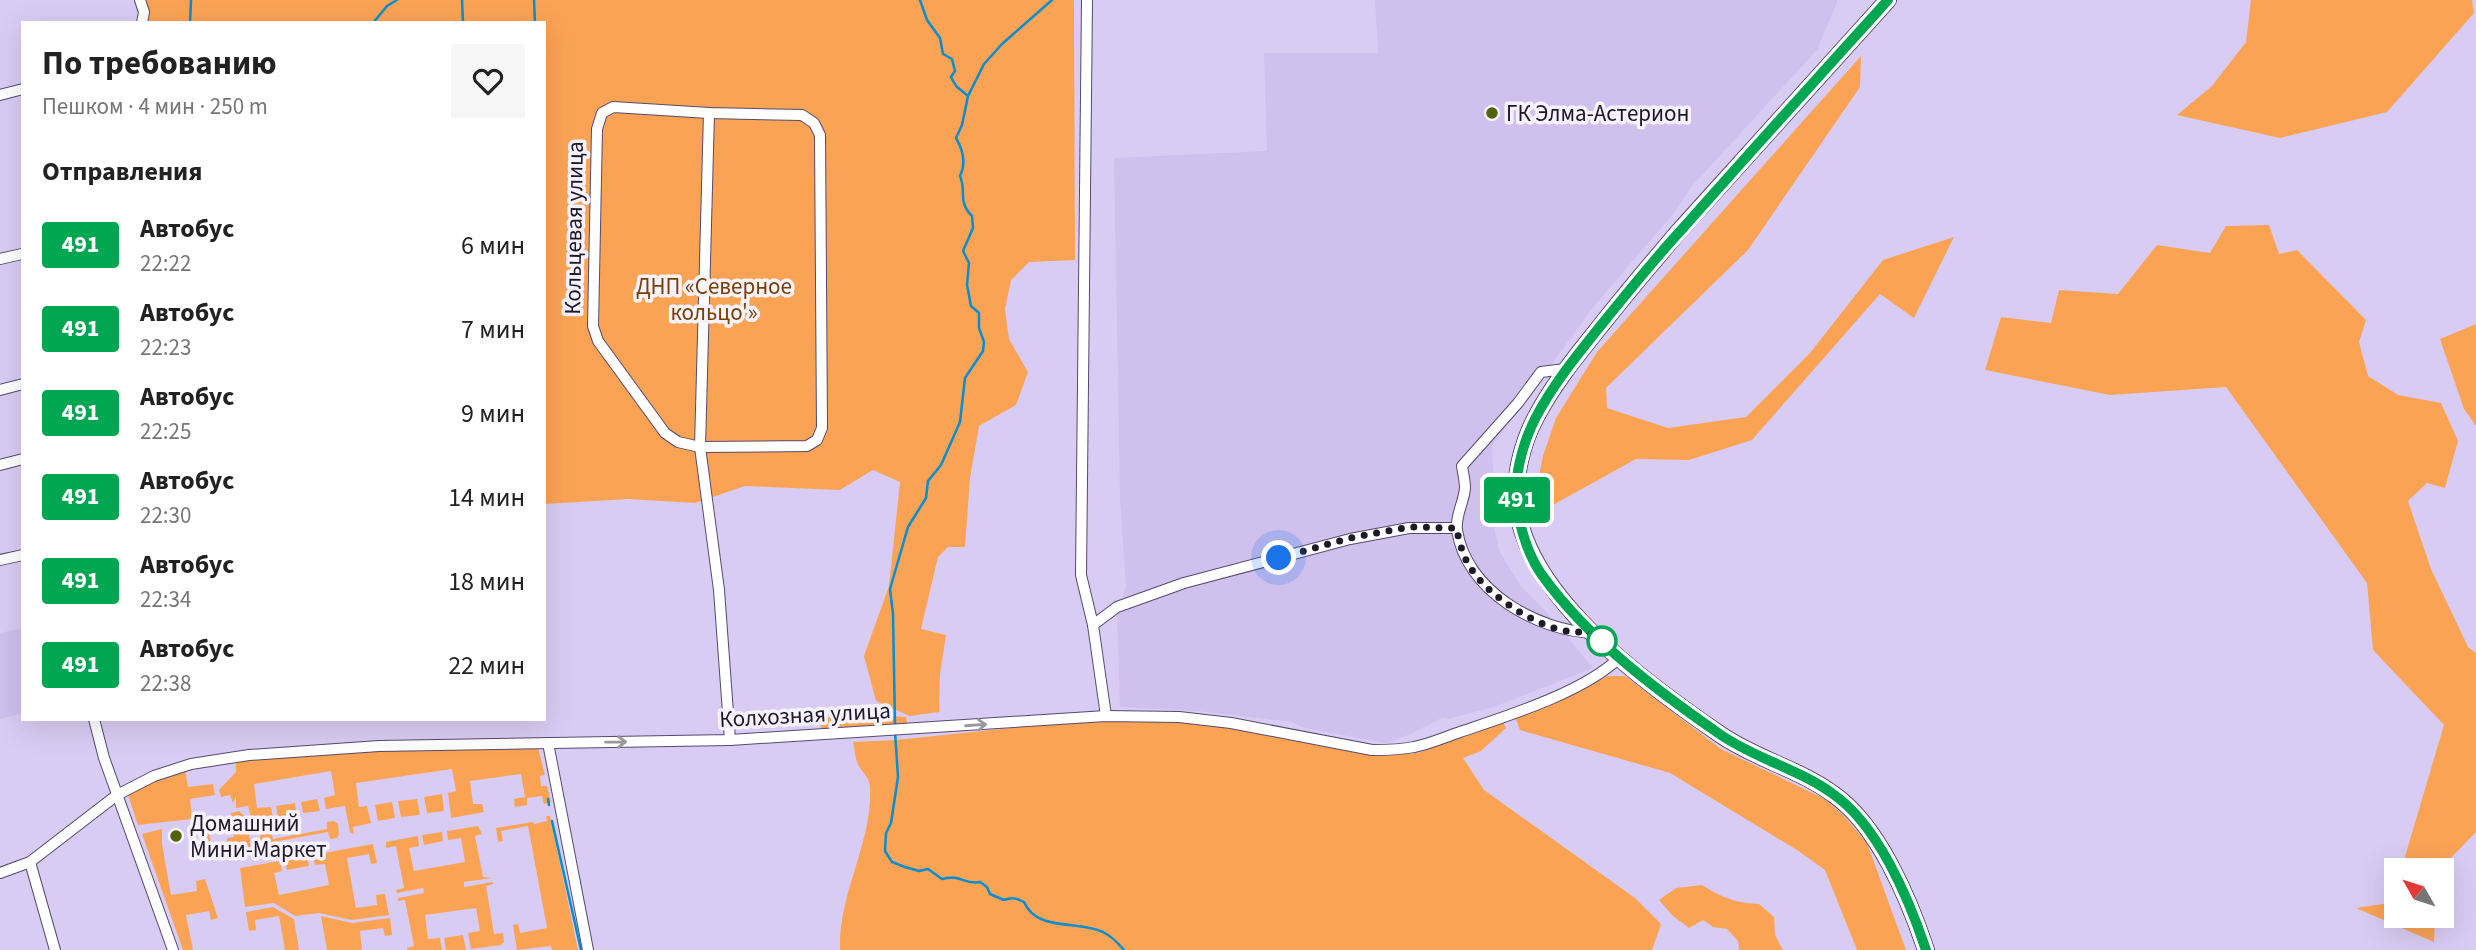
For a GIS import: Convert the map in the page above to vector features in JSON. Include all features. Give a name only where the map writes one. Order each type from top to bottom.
[{"type":"main road","points":[[1888,0],[1648,267],[1565,369],[1534,420],[1523,450],[1518,475],[1517,508],[1525,540],[1540,573],[1594,633],[1620,657],[1675,703],[1737,745],[1816,784],[1853,809],[1869,829],[1890,867],[1926,950]]},
{"type":"street","points":[[140,0],[144,12],[142,21]]},
{"type":"street","points":[[1087,0],[1081,575],[1093,625],[1106,716]]},
{"type":"street","points":[[0,95],[21,90]]},
{"type":"street","name":"Кольцевая улица","points":[[613,107],[802,116],[814,123],[820,135],[822,428],[817,440],[807,446],[700,447],[678,442],[665,433],[598,341],[593,326],[597,129],[602,113],[613,107]]},
{"type":"street","points":[[709,113],[700,447],[719,590],[730,740]]},
{"type":"street","points":[[0,259],[21,254]]},
{"type":"street","points":[[1565,369],[1541,372],[1462,466],[1465,487],[1456,528],[1465,559],[1483,585],[1513,607],[1559,629],[1594,633]]},
{"type":"street","points":[[0,390],[21,385]]},
{"type":"street","points":[[0,465],[21,460]]},
{"type":"street","points":[[1093,625],[1117,607],[1184,583],[1350,538],[1409,527],[1456,528]]},
{"type":"street","points":[[0,560],[21,555]]},
{"type":"street","name":"Колхозная улица","points":[[0,873],[30,862],[117,795],[166,772],[191,764],[237,756],[379,746],[730,740],[1106,716],[1179,717],[1220,721],[1371,750],[1390,750],[1416,747],[1502,718],[1586,682],[1606,671],[1620,657]]},
{"type":"street","points":[[95,721],[104,758],[173,950]]},
{"type":"street","points":[[548,743],[589,950]]},
{"type":"street","points":[[30,862],[55,950]]},
{"type":"shaded area","points":[[1375,0],[1838,0],[1817,50],[1693,185],[1674,213],[1595,305],[1492,446],[1495,532],[1500,552],[1520,585],[1593,668],[1494,707],[1447,719],[1444,717],[1386,743],[1305,728],[1291,722],[1197,711],[1120,707],[1117,613],[1126,586],[1120,500],[1114,158],[1267,151],[1264,53],[1378,53]]},
{"type":"shaded area","points":[[21,628],[21,714],[0,719],[0,633]]},
{"type":"green space","name":"ДНП «Северное кольцо'»","points":[[145,0],[1074,0],[1075,260],[1029,262],[1011,280],[1005,309],[1009,339],[1028,372],[1016,405],[979,426],[970,478],[965,547],[948,547],[938,557],[921,629],[946,635],[940,674],[939,712],[910,716],[876,701],[864,656],[889,586],[900,482],[873,470],[840,490],[745,486],[695,503],[628,499],[546,504],[546,21],[143,21]]},
{"type":"green space","points":[[2251,0],[2472,0],[2474,13],[2387,112],[2280,138],[2177,115],[2212,86],[2246,42]]},
{"type":"green space","points":[[1861,56],[1860,87],[1748,250],[1606,388],[1607,408],[1668,428],[1746,417],[1810,353],[1883,260],[1954,237],[1914,318],[1880,294],[1752,440],[1689,460],[1636,459],[1542,511],[1534,501],[1543,456],[1556,418],[1597,352]]},
{"type":"green space","points":[[2269,225],[2279,254],[2297,250],[2366,320],[2359,342],[2368,376],[2398,395],[2441,403],[2458,441],[2445,488],[2427,483],[2408,501],[2431,569],[2468,647],[2476,653],[2476,832],[2451,858],[2405,858],[2444,725],[2373,650],[2367,583],[2226,387],[2110,395],[1985,370],[2001,317],[2051,323],[2059,290],[2118,294],[2157,245],[2210,253],[2226,226]]},
{"type":"green space","points":[[2476,324],[2476,426],[2464,409],[2440,339]]},
{"type":"green space","points":[[1608,676],[1625,676],[1721,749],[1825,799],[1844,816],[1867,843],[1906,950],[1857,950],[1825,870],[1797,850],[1670,773],[1520,730],[1515,717]]},
{"type":"green space","points":[[857,714],[906,717],[908,726],[821,729],[821,718]]},
{"type":"green space","points":[[1177,721],[1234,727],[1378,756],[1418,753],[1503,722],[1506,728],[1481,751],[1463,758],[1484,790],[1635,898],[1661,924],[1652,950],[840,950],[844,908],[866,828],[869,807],[870,786],[857,762],[853,742],[1067,722]]},
{"type":"green space","points":[[538,748],[545,775],[540,776],[541,786],[547,786],[551,802],[544,804],[542,796],[527,798],[527,805],[515,807],[514,799],[525,797],[521,774],[470,781],[473,804],[482,804],[484,812],[451,818],[448,793],[456,791],[452,769],[356,783],[359,807],[367,806],[371,823],[353,827],[354,834],[350,832],[345,806],[326,809],[324,798],[335,795],[331,771],[254,784],[257,808],[271,807],[273,818],[252,822],[248,806],[236,808],[236,796],[233,803],[230,795],[221,797],[219,790],[236,772],[236,760],[377,751]]},
{"type":"green space","points":[[185,770],[188,787],[213,784],[215,795],[190,799],[192,819],[138,825],[128,795],[154,781]]},
{"type":"green space","points":[[442,794],[444,811],[427,813],[424,797]]},
{"type":"green space","points":[[317,799],[320,811],[303,813],[301,802]]},
{"type":"green space","points":[[417,799],[420,815],[401,817],[398,801]]},
{"type":"green space","points":[[392,802],[395,818],[378,821],[375,805]]},
{"type":"green space","points":[[295,803],[297,815],[278,818],[276,806]]},
{"type":"green space","points":[[239,811],[247,818],[251,850],[213,858],[209,853],[201,819],[207,817],[211,845],[227,843],[227,838],[234,837],[231,813]]},
{"type":"green space","points":[[546,816],[550,816],[578,950],[552,950],[551,946],[517,950],[513,925],[518,924],[520,933],[547,928],[528,826],[501,831],[503,841],[498,842],[496,828],[532,822],[535,824],[547,821]]},
{"type":"green space","points":[[334,821],[338,824],[337,838],[330,839],[328,832],[273,842],[274,850],[261,847],[260,836],[263,833],[271,832],[273,839],[327,829],[327,822]]},
{"type":"green space","points":[[478,826],[482,834],[475,836],[483,877],[492,878],[464,882],[464,887],[493,882],[486,886],[494,934],[503,933],[504,942],[501,945],[471,949],[468,933],[480,931],[476,908],[425,915],[428,939],[440,938],[442,950],[407,950],[414,946],[405,900],[398,901],[398,898],[424,893],[423,888],[397,893],[396,890],[404,888],[396,846],[386,848],[386,842],[418,836],[419,846],[409,848],[414,871],[465,862],[461,838],[448,840],[447,831]]},
{"type":"green space","points":[[162,829],[171,895],[197,891],[196,881],[205,879],[218,918],[211,920],[209,911],[186,915],[193,950],[183,950],[142,834]]},
{"type":"green space","points":[[442,832],[443,841],[424,845],[422,835]]},
{"type":"green space","points":[[373,844],[377,863],[371,864],[369,854],[347,858],[356,908],[377,905],[376,895],[385,894],[389,915],[352,920],[319,913],[295,916],[274,903],[245,907],[240,868],[280,861],[282,871],[274,873],[279,895],[329,885],[325,864],[315,865],[313,855]]},
{"type":"green space","points":[[307,857],[309,866],[287,870],[285,861]]},
{"type":"green space","points":[[1702,885],[1729,899],[1759,904],[1774,917],[1775,935],[1783,950],[1739,950],[1738,941],[1727,929],[1713,927],[1703,920],[1689,928],[1673,916],[1659,900],[1676,888]]},
{"type":"green space","points":[[2384,904],[2384,920],[2356,908]]},
{"type":"green space","points":[[273,907],[294,919],[299,950],[285,950],[279,916],[255,920],[256,930],[249,931],[246,912]]},
{"type":"green space","points":[[321,916],[352,923],[390,918],[392,935],[385,936],[383,928],[360,931],[362,950],[327,950]]},
{"type":"green space","points":[[2402,928],[2435,928],[2434,942]]},
{"type":"green space","points":[[463,935],[466,950],[446,950],[444,938]]},
{"type":"waterway","points":[[190,21],[191,0]]},
{"type":"waterway","points":[[375,21],[387,6],[397,0]]},
{"type":"waterway","points":[[462,0],[463,21]]},
{"type":"waterway","points":[[534,0],[535,21]]},
{"type":"waterway","points":[[895,725],[890,589],[908,527],[926,498],[928,481],[941,465],[960,422],[965,378],[983,351],[984,342],[979,328],[979,313],[971,306],[967,285],[969,263],[963,251],[973,228],[972,216],[963,201],[960,176],[963,157],[956,138],[962,125],[968,96],[956,86],[951,77],[955,71],[952,59],[943,54],[940,38],[927,20],[920,0]]},
{"type":"waterway","points":[[968,96],[984,64],[1002,44],[1052,0]]},
{"type":"waterway","points":[[895,732],[898,777],[891,823],[886,833],[885,851],[892,862],[919,871],[928,869],[942,879],[980,882],[987,887],[990,894],[1004,900],[1014,898],[1024,902],[1038,918],[1048,922],[1093,928],[1103,932],[1124,950]]},
{"type":"waterway","points":[[548,799],[549,805]]},
{"type":"waterway","points":[[552,821],[581,950]]},
{"type":"bus line","name":"491","points":[[1888,0],[1648,267],[1565,369],[1534,420],[1523,450],[1518,475],[1517,508],[1525,540],[1540,573],[1584,624],[1620,657],[1675,703],[1737,745],[1833,793],[1853,809],[1869,829],[1890,867],[1926,950]]},
{"type":"place","name":"ГК Элма-Астерион","points":[[1492,113]]},
{"type":"place","name":"Домашний Мини-Маркет","points":[[176,836]]},
{"type":"route","points":[[1279,558],[1350,538],[1409,527],[1456,528],[1465,559],[1483,585],[1513,607],[1538,620],[1576,633],[1594,633],[1602,641]]}]
